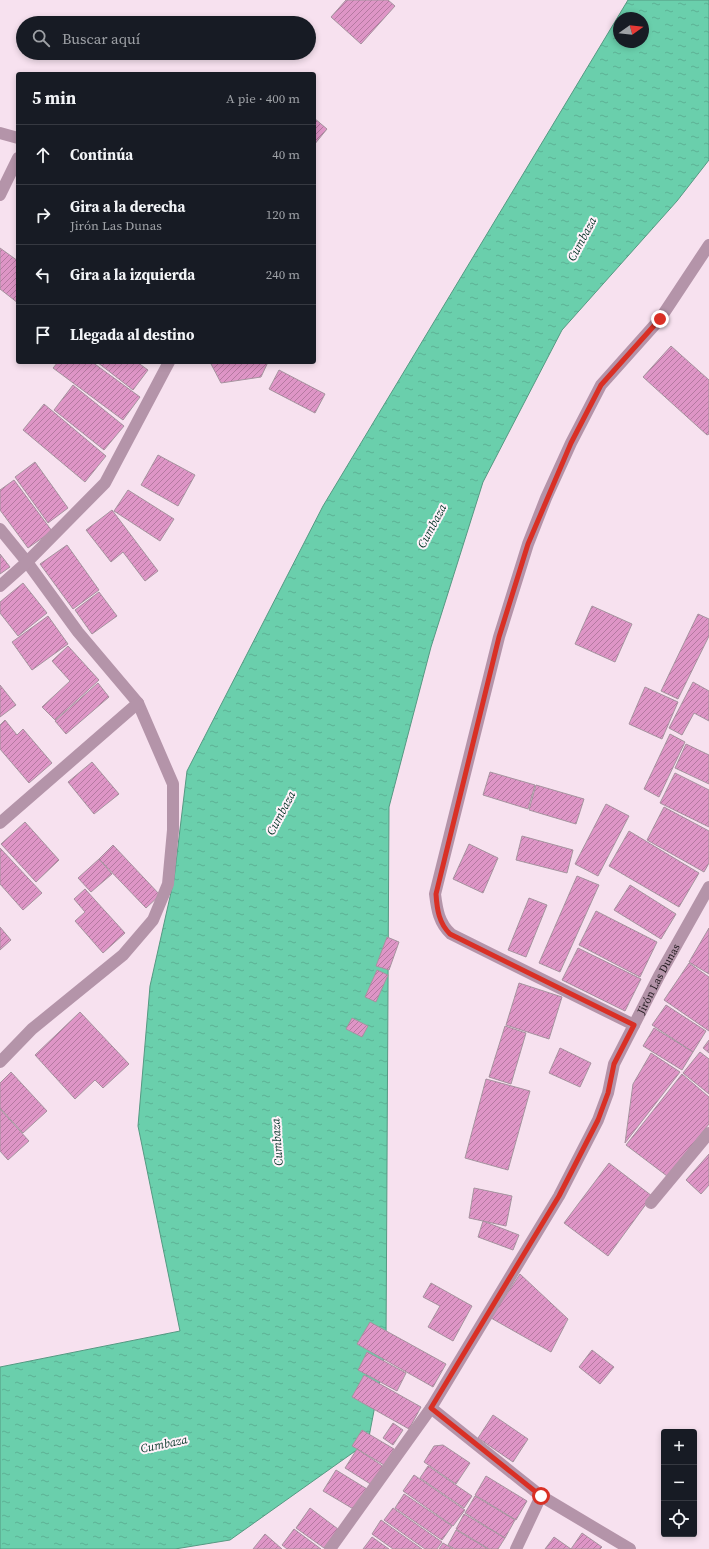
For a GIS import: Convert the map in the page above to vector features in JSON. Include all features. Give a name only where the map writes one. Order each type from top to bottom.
[{"type":"street","points":[[0,133],[16,137]]},
{"type":"street","points":[[0,195],[16,162]]},
{"type":"street","points":[[634,1025],[450,934],[442,926],[437,909],[436,894],[499,637],[528,544],[546,498],[571,443],[601,385],[660,319],[709,245]]},
{"type":"street","points":[[0,586],[27,562],[105,483],[168,364]]},
{"type":"street","points":[[0,529],[27,562],[78,632],[138,703],[173,784],[173,830],[168,884],[153,920],[123,955],[32,1029],[0,1062]]},
{"type":"street","points":[[0,823],[138,703]]},
{"type":"street","name":"Jirón Las Dunas","points":[[330,1549],[431,1408],[559,1196],[598,1120],[608,1093],[614,1064],[709,887]]},
{"type":"street","points":[[651,1203],[709,1133]]},
{"type":"street","points":[[431,1408],[541,1496],[630,1549]]},
{"type":"street","points":[[516,1549],[541,1496]]},
{"type":"water","name":"Cumbaza","points":[[628,0],[709,0],[709,160],[677,201],[562,330],[483,482],[431,647],[389,807],[386,1348],[368,1442],[230,1540],[175,1549],[0,1549],[0,1367],[180,1331],[138,1126],[150,986],[174,879],[187,771],[323,506],[613,25],[613,48],[649,48],[649,12],[621,12]]},
{"type":"building","points":[[346,0],[388,0],[395,6],[361,44],[331,17]]},
{"type":"building","points":[[316,120],[327,129],[316,143]]},
{"type":"building","points":[[0,248],[16,260],[16,301],[0,289]]},
{"type":"building","points":[[671,346],[709,380],[709,434],[707,435],[643,377]]},
{"type":"building","points":[[56,364],[95,364],[140,397],[123,420],[53,368]]},
{"type":"building","points":[[100,364],[140,364],[148,370],[133,390]]},
{"type":"building","points":[[211,364],[267,364],[261,377],[221,383]]},
{"type":"building","points":[[279,370],[325,394],[315,413],[269,389]]},
{"type":"building","points":[[73,385],[124,426],[104,450],[54,410]]},
{"type":"building","points":[[44,404],[106,456],[85,482],[23,430]]},
{"type":"building","points":[[158,455],[195,475],[178,506],[141,485]]},
{"type":"building","points":[[35,462],[68,508],[48,523],[15,477]]},
{"type":"building","points":[[14,480],[52,531],[28,548],[0,510],[0,490]]},
{"type":"building","points":[[128,490],[174,519],[160,541],[114,511]]},
{"type":"building","points":[[112,510],[158,571],[145,581],[123,552],[111,562],[86,530]]},
{"type":"building","points":[[67,545],[99,590],[73,609],[40,564]]},
{"type":"building","points":[[0,554],[10,567],[0,574]]},
{"type":"building","points":[[23,583],[47,613],[18,636],[0,613],[0,602]]},
{"type":"building","points":[[99,592],[117,616],[92,634],[75,610]]},
{"type":"building","points":[[592,606],[632,624],[615,662],[575,644]]},
{"type":"building","points":[[698,614],[709,619],[709,636],[678,699],[661,691]]},
{"type":"building","points":[[48,616],[68,644],[32,670],[12,642]]},
{"type":"building","points":[[68,646],[99,680],[55,720],[42,707],[70,681],[52,661]]},
{"type":"building","points":[[693,682],[709,691],[709,721],[694,713],[682,735],[669,728]]},
{"type":"building","points":[[98,683],[109,697],[66,734],[55,721]]},
{"type":"building","points":[[0,685],[16,705],[0,717]]},
{"type":"building","points":[[645,687],[678,702],[662,739],[629,724]]},
{"type":"building","points":[[5,720],[17,735],[23,729],[52,763],[29,783],[0,749],[0,725]]},
{"type":"building","points":[[670,734],[685,742],[659,797],[644,789]]},
{"type":"building","points":[[686,744],[709,755],[709,784],[675,768]]},
{"type":"building","points":[[92,762],[119,794],[94,814],[68,782]]},
{"type":"building","points":[[490,772],[535,785],[528,809],[483,795]]},
{"type":"building","points":[[675,773],[709,790],[709,827],[660,803]]},
{"type":"building","points":[[536,785],[584,799],[576,824],[529,810]]},
{"type":"building","points":[[606,804],[629,816],[598,876],[575,864]]},
{"type":"building","points":[[664,807],[709,831],[709,863],[704,872],[647,840]]},
{"type":"building","points":[[25,822],[59,860],[36,882],[1,844]]},
{"type":"building","points":[[629,831],[699,873],[679,907],[609,866]]},
{"type":"building","points":[[522,836],[573,850],[567,873],[516,860]]},
{"type":"building","points":[[469,844],[498,858],[483,893],[453,879]]},
{"type":"building","points":[[113,845],[160,895],[146,908],[99,859]]},
{"type":"building","points":[[0,848],[42,893],[23,910],[0,884]]},
{"type":"building","points":[[99,859],[112,874],[91,892],[78,878]]},
{"type":"building","points":[[577,876],[599,885],[560,972],[539,963]]},
{"type":"building","points":[[630,885],[676,914],[661,939],[614,910]]},
{"type":"building","points":[[85,889],[125,933],[103,953],[75,921],[85,912],[74,899]]},
{"type":"building","points":[[529,898],[547,905],[526,957],[508,950]]},
{"type":"building","points":[[596,911],[657,942],[640,977],[579,945]]},
{"type":"building","points":[[0,927],[11,940],[0,950]]},
{"type":"building","points":[[709,928],[709,974],[689,962]]},
{"type":"building","points":[[387,937],[399,942],[389,970],[376,966]]},
{"type":"building","points":[[578,948],[641,979],[625,1011],[562,980]]},
{"type":"building","points":[[689,963],[709,977],[709,1031],[664,1000]]},
{"type":"building","points":[[377,970],[388,975],[376,1002],[365,997]]},
{"type":"building","points":[[519,983],[562,997],[549,1039],[506,1025]]},
{"type":"building","points":[[666,1005],[706,1031],[693,1052],[652,1025]]},
{"type":"building","points":[[80,1012],[129,1064],[103,1088],[95,1080],[75,1099],[35,1055]]},
{"type":"building","points":[[352,1018],[368,1026],[362,1037],[346,1029]]},
{"type":"building","points":[[505,1026],[526,1033],[511,1084],[489,1077]]},
{"type":"building","points":[[654,1028],[693,1052],[682,1070],[643,1046]]},
{"type":"building","points":[[709,1040],[709,1053],[703,1048]]},
{"type":"building","points":[[560,1048],[591,1063],[580,1087],[549,1073]]},
{"type":"building","points":[[700,1052],[709,1059],[709,1094],[683,1073]]},
{"type":"building","points":[[651,1053],[680,1072],[625,1143],[633,1084]]},
{"type":"building","points":[[11,1072],[47,1111],[23,1133],[0,1108],[0,1083]]},
{"type":"building","points":[[682,1074],[709,1097],[709,1124],[667,1176],[626,1145]]},
{"type":"building","points":[[486,1079],[530,1091],[508,1170],[465,1158]]},
{"type":"building","points":[[0,1109],[29,1141],[8,1160],[0,1151]]},
{"type":"building","points":[[709,1154],[709,1185],[701,1194],[686,1180]]},
{"type":"building","points":[[609,1163],[652,1196],[608,1256],[564,1223]]},
{"type":"building","points":[[474,1188],[512,1196],[506,1226],[469,1218]]},
{"type":"building","points":[[483,1221],[519,1235],[513,1250],[478,1237]]},
{"type":"building","points":[[520,1274],[568,1319],[551,1352],[491,1318]]},
{"type":"building","points":[[431,1283],[472,1306],[453,1341],[428,1327],[440,1306],[423,1297]]},
{"type":"building","points":[[370,1322],[446,1364],[433,1387],[357,1344]]},
{"type":"building","points":[[592,1350],[614,1367],[600,1384],[579,1367]]},
{"type":"building","points":[[367,1352],[406,1373],[397,1391],[358,1370]]},
{"type":"building","points":[[364,1375],[421,1407],[409,1429],[352,1397]]},
{"type":"building","points":[[493,1415],[528,1439],[513,1462],[478,1438]]},
{"type":"building","points":[[393,1423],[403,1430],[393,1445],[383,1438]]},
{"type":"building","points":[[362,1430],[394,1449],[384,1465],[352,1446]]},
{"type":"building","points":[[443,1445],[470,1463],[456,1484],[424,1462],[434,1446]]},
{"type":"building","points":[[357,1449],[384,1467],[372,1485],[345,1468]]},
{"type":"building","points":[[428,1466],[472,1496],[464,1508],[420,1478]]},
{"type":"building","points":[[336,1470],[367,1489],[355,1510],[323,1491]]},
{"type":"building","points":[[414,1475],[465,1510],[453,1526],[403,1491]]},
{"type":"building","points":[[486,1476],[527,1501],[516,1520],[475,1495]]},
{"type":"building","points":[[404,1494],[452,1526],[442,1540],[395,1508]]},
{"type":"building","points":[[475,1496],[515,1520],[505,1538],[465,1513]]},
{"type":"building","points":[[310,1508],[338,1529],[324,1548],[296,1528]]},
{"type":"building","points":[[393,1508],[442,1542],[437,1549],[425,1549],[384,1520]]},
{"type":"building","points":[[464,1514],[505,1538],[498,1549],[489,1549],[456,1529]]},
{"type":"building","points":[[381,1520],[422,1549],[393,1549],[372,1534]]},
{"type":"building","points":[[294,1529],[321,1549],[287,1549],[282,1545]]},
{"type":"building","points":[[456,1530],[488,1549],[455,1549],[448,1545]]},
{"type":"building","points":[[582,1533],[602,1547],[600,1549],[571,1549]]},
{"type":"building","points":[[265,1534],[282,1549],[253,1549]]},
{"type":"building","points":[[372,1537],[389,1549],[363,1549]]},
{"type":"building","points":[[554,1537],[571,1549],[545,1549]]},
{"type":"building","points":[[443,1543],[453,1549],[439,1549]]},
{"type":"route","points":[[541,1496],[431,1408],[559,1196],[598,1120],[608,1093],[614,1064],[634,1025],[450,934],[442,926],[437,909],[436,894],[499,637],[528,544],[546,498],[571,443],[601,385],[660,319]]}]
